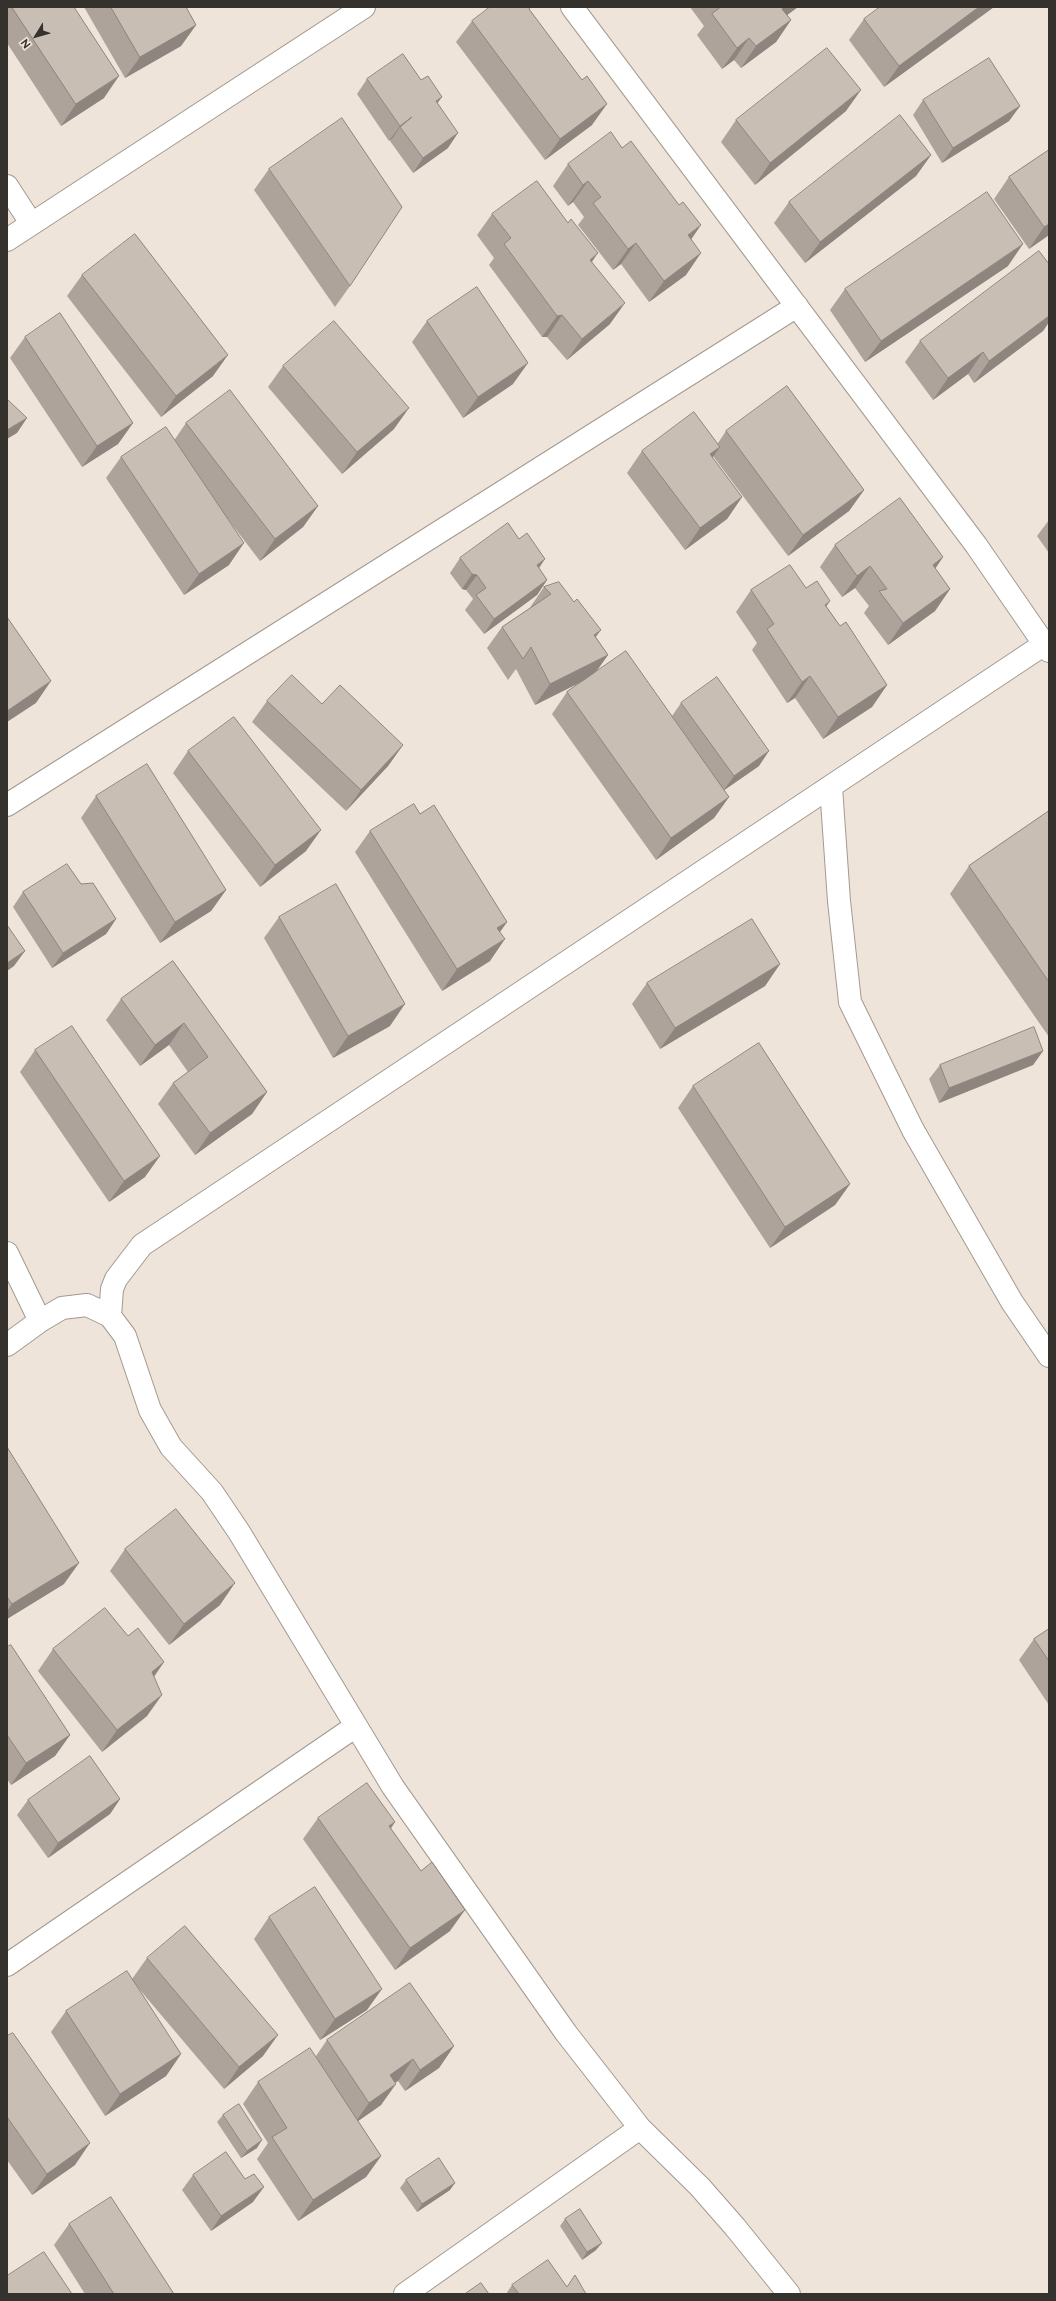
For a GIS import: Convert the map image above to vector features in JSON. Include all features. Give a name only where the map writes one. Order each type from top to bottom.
[{"type":"street","points":[[7,240],[364,7]]},
{"type":"street","points":[[110,1316],[112,1289],[116,1279],[142,1246],[831,787],[1046,648],[976,545],[572,7]]},
{"type":"street","points":[[7,186],[31,223]]},
{"type":"street","points":[[7,805],[797,306]]},
{"type":"street","points":[[831,787],[839,901],[850,1002],[913,1130],[1012,1302],[1049,1356]]},
{"type":"street","points":[[7,1253],[40,1321]]},
{"type":"street","points":[[7,1345],[40,1321],[62,1308],[87,1306],[110,1316],[125,1336],[150,1410],[172,1447],[212,1492],[239,1532],[393,1787],[561,2027],[640,2128],[700,2187],[735,2227],[789,2294]]},
{"type":"street","points":[[7,1965],[356,1726]]},
{"type":"street","points":[[405,2294],[640,2128]]},
{"type":"building","points":[[12,7],[74,7],[119,76],[76,104]]},
{"type":"building","points":[[111,7],[186,7],[196,25],[140,57]]},
{"type":"building","points":[[490,7],[531,7],[529,9],[582,80],[587,76],[607,104],[560,139],[472,21]]},
{"type":"building","points":[[721,7],[784,7],[782,9],[791,20],[756,46],[749,38],[737,48],[712,14]]},
{"type":"building","points":[[880,7],[979,7],[899,66],[864,19]]},
{"type":"building","points":[[827,48],[861,90],[770,163],[736,120]]},
{"type":"building","points":[[403,54],[421,80],[428,76],[442,97],[436,101],[458,133],[423,158],[400,127],[412,117],[400,126],[367,79]]},
{"type":"building","points":[[989,58],[1020,106],[953,148],[923,100]]},
{"type":"building","points":[[900,115],[931,155],[820,242],[789,202]]},
{"type":"building","points":[[342,118],[402,207],[350,286],[269,169]]},
{"type":"building","points":[[611,132],[622,148],[631,141],[679,205],[683,202],[701,225],[688,235],[701,253],[664,281],[636,243],[628,249],[593,203],[601,197],[588,181],[583,185],[568,164]]},
{"type":"building","points":[[1049,150],[1049,224],[1044,227],[1009,177]]},
{"type":"building","points":[[537,181],[568,223],[571,219],[598,253],[590,260],[625,303],[582,339],[562,315],[557,316],[504,244],[511,238],[492,214]]},
{"type":"building","points":[[987,192],[1023,244],[881,341],[845,289]]},
{"type":"building","points":[[135,234],[228,355],[176,396],[82,275]]},
{"type":"building","points":[[1039,251],[1049,264],[1049,316],[989,361],[983,352],[948,378],[920,341]]},
{"type":"building","points":[[477,287],[528,363],[478,397],[427,321]]},
{"type":"building","points":[[60,313],[133,423],[97,446],[25,337]]},
{"type":"building","points":[[334,321],[409,408],[357,452],[283,366]]},
{"type":"building","points":[[787,386],[864,490],[803,535],[726,431]]},
{"type":"building","points":[[230,390],[318,506],[275,539],[186,423]]},
{"type":"building","points":[[7,399],[27,418],[7,430]]},
{"type":"building","points":[[694,412],[720,447],[710,454],[742,497],[700,528],[642,451]]},
{"type":"building","points":[[166,427],[244,543],[199,574],[121,457]]},
{"type":"building","points":[[900,498],[943,557],[933,565],[950,589],[903,623],[879,591],[887,589],[870,566],[857,576],[835,545]]},
{"type":"building","points":[[508,523],[519,539],[527,533],[545,559],[537,565],[547,580],[494,619],[476,595],[486,588],[477,575],[472,574],[460,558]]},
{"type":"building","points":[[790,565],[806,588],[817,581],[830,601],[825,605],[840,626],[846,622],[887,685],[838,717],[810,676],[802,682],[767,629],[774,624],[751,590]]},
{"type":"building","points":[[559,582],[574,602],[577,599],[601,630],[594,635],[608,655],[550,684],[531,647],[523,659],[502,627],[551,594],[544,587]]},
{"type":"building","points":[[7,617],[51,681],[7,711]]},
{"type":"building","points":[[626,651],[729,797],[671,838],[567,692]]},
{"type":"building","points":[[292,675],[322,704],[340,685],[403,745],[361,790],[267,701]]},
{"type":"building","points":[[717,677],[769,751],[734,776],[681,703]]},
{"type":"building","points":[[234,717],[321,830],[275,865],[188,751]]},
{"type":"building","points":[[147,764],[226,890],[175,922],[96,796]]},
{"type":"building","points":[[414,804],[420,814],[434,805],[507,922],[497,928],[505,939],[457,969],[370,831]]},
{"type":"building","points":[[1049,811],[1049,982],[969,866]]},
{"type":"building","points":[[67,864],[81,884],[93,883],[116,919],[63,953],[23,892]]},
{"type":"building","points":[[336,884],[405,1004],[348,1036],[279,917]]},
{"type":"building","points":[[752,919],[780,964],[675,1028],[647,983]]},
{"type":"building","points":[[7,925],[25,951],[7,963]]},
{"type":"building","points":[[173,961],[267,1092],[210,1133],[173,1083],[208,1057],[184,1023],[155,1045],[121,999]]},
{"type":"building","points":[[72,1026],[160,1156],[124,1181],[35,1050]]},
{"type":"building","points":[[1034,1027],[1043,1051],[949,1088],[940,1065]]},
{"type":"building","points":[[759,1043],[850,1184],[785,1227],[693,1086]]},
{"type":"building","points":[[7,1447],[79,1563],[12,1604],[7,1597]]},
{"type":"building","points":[[176,1509],[235,1583],[184,1624],[125,1549]]},
{"type":"building","points":[[105,1608],[128,1636],[138,1628],[164,1662],[152,1672],[162,1695],[117,1730],[53,1649]]},
{"type":"building","points":[[1049,1629],[1049,1661],[1034,1639]]},
{"type":"building","points":[[11,1645],[70,1735],[26,1763],[7,1735],[7,1647]]},
{"type":"building","points":[[90,1756],[120,1799],[58,1843],[28,1800]]},
{"type":"building","points":[[367,1783],[395,1822],[389,1826],[421,1871],[432,1862],[465,1910],[410,1948],[318,1818]]},
{"type":"building","points":[[315,1887],[382,1989],[335,2019],[269,1917]]},
{"type":"building","points":[[185,1926],[278,2035],[239,2067],[147,1958]]},
{"type":"building","points":[[127,1971],[181,2054],[120,2094],[66,2011]]},
{"type":"building","points":[[410,1983],[454,2046],[420,2070],[413,2059],[390,2075],[396,2084],[369,2103],[327,2040]]},
{"type":"building","points":[[13,2033],[90,2143],[47,2174],[7,2117],[7,2036]]},
{"type":"building","points":[[310,2048],[381,2156],[313,2200],[272,2137],[287,2128],[258,2082]]},
{"type":"building","points":[[239,2104],[262,2140],[247,2151],[223,2115]]},
{"type":"building","points":[[226,2152],[245,2179],[254,2174],[264,2187],[221,2216],[193,2175]]},
{"type":"building","points":[[439,2158],[455,2183],[422,2204],[406,2180]]},
{"type":"building","points":[[111,2197],[174,2294],[114,2294],[69,2224]]},
{"type":"building","points":[[580,2209],[602,2243],[587,2252],[565,2219]]},
{"type":"building","points":[[44,2252],[72,2294],[7,2294],[7,2276]]},
{"type":"building","points":[[548,2260],[567,2287],[575,2275],[586,2294],[519,2294],[512,2285]]},
{"type":"building","points":[[481,2283],[489,2294],[465,2294]]}]
